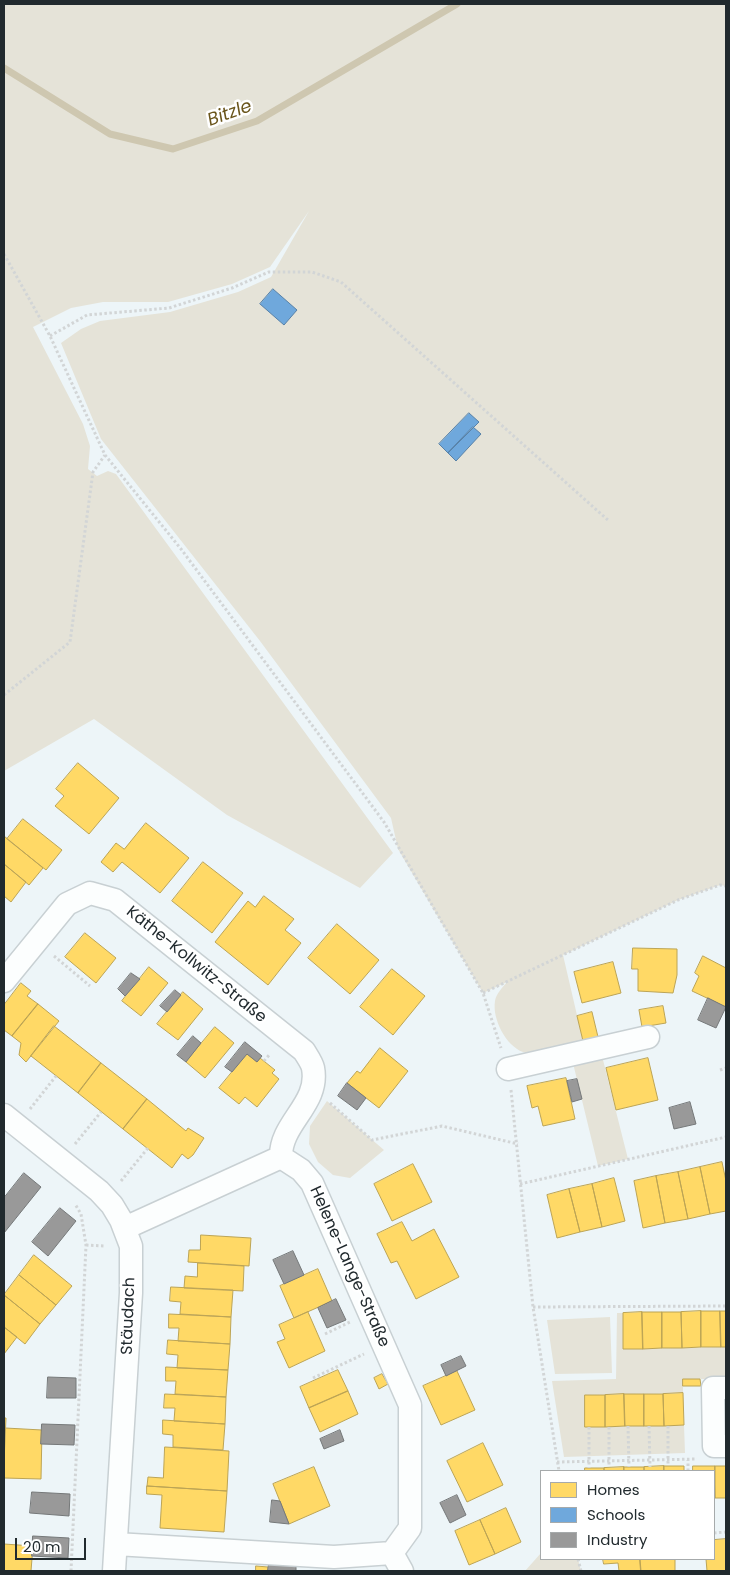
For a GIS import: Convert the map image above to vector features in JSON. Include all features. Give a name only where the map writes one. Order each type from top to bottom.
[{"type":"street","name":"Käthe-Kollwitz-Straße","points":[[4,981],[67,904],[90,893],[115,900],[304,1051],[313,1068],[312,1089],[304,1107],[285,1132],[280,1144],[280,1157]]},
{"type":"street","points":[[508,1069],[648,1037]]},
{"type":"street","name":"Stäudach","points":[[10,1120],[107,1199],[125,1228],[131,1246],[131,1293],[114,1571]]},
{"type":"street","points":[[125,1228],[280,1157]]},
{"type":"street","name":"Helene-Lange-Straße","points":[[280,1157],[301,1170],[312,1183],[410,1405],[410,1528],[397,1562]]},
{"type":"street","points":[[726,1388],[713,1388],[714,1446],[726,1446]]},
{"type":"street","points":[[116,1544],[397,1562]]},
{"type":"path","points":[[4,254],[50,336],[105,455],[181,548],[384,822],[483,993],[508,1069],[518,1144],[520,1184],[533,1307],[559,1470]]},
{"type":"path","points":[[50,336],[87,315],[169,308],[232,288],[269,272],[312,272],[341,282],[609,521]]},
{"type":"path","points":[[4,694],[70,642],[93,472],[105,455]]},
{"type":"path","points":[[483,993],[678,900],[720,885],[726,886]]},
{"type":"path","points":[[37,941],[90,986]]},
{"type":"path","points":[[720,1070],[726,1068]]},
{"type":"path","points":[[10,1120],[56,1076]]},
{"type":"path","points":[[312,1089],[372,1140],[442,1126],[518,1144]]},
{"type":"path","points":[[61,1160],[101,1112]]},
{"type":"path","points":[[520,1184],[726,1137]]},
{"type":"path","points":[[107,1199],[148,1148]]},
{"type":"path","points":[[71,1571],[86,1245],[81,1214],[73,1200]]},
{"type":"path","points":[[533,1307],[726,1306]]},
{"type":"path","points":[[313,1378],[384,1345]]},
{"type":"path","points":[[628,1426],[629,1467]]},
{"type":"path","points":[[649,1426],[650,1467]]},
{"type":"path","points":[[668,1426],[668,1466]]},
{"type":"path","points":[[589,1427],[590,1468]]},
{"type":"path","points":[[609,1427],[609,1467]]},
{"type":"path","points":[[557,1462],[698,1459]]},
{"type":"path","points":[[688,1460],[688,1470]]},
{"type":"shaded area","points":[[4,4],[726,4],[726,886],[720,885],[678,900],[563,955],[583,1041],[545,1052],[530,1053],[517,1049],[506,1038],[498,1023],[495,1001],[507,982],[483,993],[398,849],[391,818],[260,641],[101,439],[61,343],[81,329],[100,321],[170,312],[238,292],[271,277],[309,211],[270,267],[232,284],[168,302],[103,302],[71,308],[33,327],[83,424],[90,446],[88,469],[97,476],[108,471],[116,474],[393,853],[360,888],[227,815],[94,719],[4,771]]},
{"type":"shaded area","points":[[600,1048],[628,1159],[598,1166],[571,1055]]},
{"type":"shaded area","points":[[327,1101],[384,1150],[350,1178],[333,1175],[318,1162],[309,1144],[310,1126]]},
{"type":"shaded area","points":[[617,1313],[623,1313],[624,1349],[726,1347],[726,1379],[683,1379],[683,1393],[585,1395],[585,1427],[684,1425],[685,1453],[564,1457],[552,1381],[616,1379]]},
{"type":"shaded area","points":[[610,1317],[612,1373],[555,1374],[547,1320]]},
{"type":"shaded area","points":[[540,1554],[540,1560],[578,1560],[581,1571],[525,1571]]},
{"type":"building: Homes","points":[[78,763],[119,798],[89,834],[55,806],[64,796],[56,789]]},
{"type":"building: Homes","points":[[23,819],[62,850],[46,870],[7,839]]},
{"type":"building: Homes","points":[[146,823],[189,858],[160,893],[122,862],[113,872],[101,862],[116,843],[124,849]]},
{"type":"building: Homes","points":[[4,836],[43,868],[29,885],[4,864]]},
{"type":"building: Homes","points":[[203,862],[243,893],[212,933],[172,901]]},
{"type":"building: Homes","points":[[4,864],[26,882],[11,902],[4,896]]},
{"type":"building: Homes","points":[[264,896],[294,919],[285,930],[301,943],[268,985],[215,942],[248,901],[255,907]]},
{"type":"building: Homes","points":[[337,924],[379,960],[350,994],[308,958]]},
{"type":"building: Homes","points":[[85,933],[116,958],[96,983],[65,957]]},
{"type":"building: Homes","points":[[633,948],[677,949],[677,975],[673,993],[638,991],[638,969],[632,969]]},
{"type":"building: Homes","points":[[703,956],[726,968],[726,1007],[692,991],[699,976],[695,973]]},
{"type":"building: Homes","points":[[613,962],[621,993],[582,1003],[574,972]]},
{"type":"building: Homes","points":[[149,967],[168,983],[141,1016],[122,1001]]},
{"type":"building: Homes","points":[[392,969],[425,996],[393,1035],[360,1007]]},
{"type":"building: Homes","points":[[21,983],[31,991],[27,996],[38,1004],[12,1036],[4,1030],[4,1005]]},
{"type":"building: Homes","points":[[183,992],[203,1009],[178,1040],[157,1024]]},
{"type":"building: Homes","points":[[38,1004],[59,1021],[26,1062],[19,1055],[21,1043],[12,1036]]},
{"type":"building: Homes","points":[[663,1006],[666,1023],[642,1027],[639,1010]]},
{"type":"building: Homes","points":[[592,1012],[598,1037],[583,1041],[577,1016]]},
{"type":"building: Homes","points":[[54,1026],[101,1063],[78,1093],[31,1056]]},
{"type":"building: Homes","points":[[215,1027],[234,1043],[205,1078],[186,1062]]},
{"type":"building: Homes","points":[[380,1048],[408,1071],[379,1108],[347,1083],[357,1071],[360,1073]]},
{"type":"building: Homes","points":[[247,1054],[257,1062],[260,1058],[275,1070],[272,1073],[279,1079],[257,1107],[245,1097],[239,1104],[219,1088]]},
{"type":"building: Homes","points":[[648,1058],[658,1100],[616,1110],[606,1068]]},
{"type":"building: Homes","points":[[101,1063],[147,1099],[123,1129],[78,1093]]},
{"type":"building: Homes","points":[[566,1078],[575,1119],[543,1126],[538,1106],[532,1108],[527,1086]]},
{"type":"building: Homes","points":[[147,1099],[186,1131],[188,1128],[204,1138],[193,1155],[188,1159],[182,1154],[172,1168],[123,1129]]},
{"type":"building: Homes","points":[[722,1162],[726,1181],[726,1211],[710,1214],[700,1167]]},
{"type":"building: Homes","points":[[413,1164],[432,1202],[392,1221],[374,1184]]},
{"type":"building: Homes","points":[[700,1167],[710,1214],[688,1219],[678,1172]]},
{"type":"building: Homes","points":[[678,1172],[688,1219],[665,1223],[656,1176]]},
{"type":"building: Homes","points":[[656,1176],[665,1223],[643,1228],[634,1181]]},
{"type":"building: Homes","points":[[614,1178],[625,1221],[602,1227],[592,1184]]},
{"type":"building: Homes","points":[[592,1184],[602,1227],[580,1232],[569,1189]]},
{"type":"building: Homes","points":[[569,1189],[580,1232],[557,1238],[547,1195]]},
{"type":"building: Homes","points":[[402,1222],[412,1241],[434,1229],[459,1277],[416,1299],[397,1261],[391,1263],[377,1234]]},
{"type":"building: Homes","points":[[201,1235],[251,1238],[249,1266],[188,1262],[189,1250],[200,1250]]},
{"type":"building: Homes","points":[[34,1255],[72,1286],[56,1305],[19,1275]]},
{"type":"building: Homes","points":[[198,1263],[244,1266],[243,1291],[184,1288],[185,1276],[197,1277]]},
{"type":"building: Homes","points":[[318,1269],[332,1301],[294,1318],[280,1286]]},
{"type":"building: Homes","points":[[19,1275],[56,1305],[40,1324],[4,1295]]},
{"type":"building: Homes","points":[[171,1287],[233,1290],[231,1317],[180,1314],[181,1302],[170,1301]]},
{"type":"building: Homes","points":[[4,1295],[40,1324],[25,1344],[4,1327]]},
{"type":"building: Homes","points":[[701,1311],[720,1311],[721,1347],[701,1347]]},
{"type":"building: Homes","points":[[701,1311],[701,1347],[682,1348],[681,1312]]},
{"type":"building: Homes","points":[[720,1311],[726,1311],[726,1347],[721,1347]]},
{"type":"building: Homes","points":[[308,1312],[325,1351],[289,1368],[277,1342],[285,1339],[279,1325]]},
{"type":"building: Homes","points":[[642,1312],[662,1312],[662,1348],[643,1349]]},
{"type":"building: Homes","points":[[642,1312],[643,1349],[623,1349],[623,1313]]},
{"type":"building: Homes","points":[[662,1312],[681,1312],[682,1348],[662,1348]]},
{"type":"building: Homes","points":[[169,1314],[231,1317],[230,1344],[178,1341],[179,1328],[169,1328]]},
{"type":"building: Homes","points":[[4,1327],[17,1337],[4,1354]]},
{"type":"building: Homes","points":[[168,1340],[230,1344],[228,1370],[177,1368],[178,1355],[167,1354]]},
{"type":"building: Homes","points":[[166,1367],[228,1370],[226,1397],[175,1394],[176,1381],[166,1381]]},
{"type":"building: Homes","points":[[338,1370],[348,1391],[309,1408],[300,1387]]},
{"type":"building: Homes","points":[[457,1371],[475,1410],[441,1425],[423,1386]]},
{"type":"building: Homes","points":[[382,1374],[388,1384],[379,1389],[374,1378]]},
{"type":"building: Homes","points":[[683,1379],[700,1379],[701,1386],[683,1386]]},
{"type":"building: Homes","points":[[348,1391],[358,1414],[320,1432],[309,1408]]},
{"type":"building: Homes","points":[[683,1393],[684,1425],[664,1426],[663,1394]]},
{"type":"building: Homes","points":[[165,1394],[226,1397],[225,1424],[174,1421],[175,1408],[164,1408]]},
{"type":"building: Homes","points":[[624,1394],[644,1394],[644,1426],[625,1426]]},
{"type":"building: Homes","points":[[624,1394],[625,1426],[605,1427],[605,1395]]},
{"type":"building: Homes","points":[[644,1394],[663,1394],[664,1426],[644,1426]]},
{"type":"building: Homes","points":[[585,1395],[605,1395],[605,1427],[585,1427]]},
{"type":"building: Homes","points":[[4,1418],[6,1418],[4,1462]]},
{"type":"building: Homes","points":[[163,1420],[225,1424],[223,1450],[173,1447],[173,1435],[163,1434]]},
{"type":"building: Homes","points":[[5,1428],[42,1430],[41,1479],[4,1478]]},
{"type":"building: Homes","points":[[483,1443],[503,1485],[467,1502],[447,1461]]},
{"type":"building: Homes","points":[[165,1447],[229,1451],[227,1491],[147,1486],[148,1477],[163,1478]]},
{"type":"building: Homes","points":[[664,1466],[684,1466],[684,1470],[664,1470]]},
{"type":"building: Homes","points":[[664,1466],[664,1470],[644,1470],[644,1467]]},
{"type":"building: Homes","points":[[693,1466],[715,1466],[715,1470],[693,1470]]},
{"type":"building: Homes","points":[[715,1466],[726,1466],[726,1498],[715,1498]]},
{"type":"building: Homes","points":[[314,1467],[330,1506],[289,1524],[273,1484]]},
{"type":"building: Homes","points":[[624,1467],[644,1467],[644,1470],[624,1470]]},
{"type":"building: Homes","points":[[624,1467],[624,1470],[604,1470],[604,1468]]},
{"type":"building: Homes","points":[[585,1468],[604,1468],[604,1470],[585,1470]]},
{"type":"building: Homes","points":[[147,1486],[227,1491],[224,1532],[160,1528],[162,1495],[147,1494]]},
{"type":"building: Homes","points":[[506,1508],[521,1542],[495,1554],[480,1520]]},
{"type":"building: Homes","points":[[480,1520],[495,1554],[469,1565],[455,1531]]},
{"type":"building: Homes","points":[[726,1539],[726,1571],[707,1571],[706,1560],[715,1560],[715,1540]]},
{"type":"building: Homes","points":[[4,1544],[33,1546],[31,1571],[4,1571]]},
{"type":"building: Homes","points":[[603,1560],[640,1560],[641,1571],[619,1571],[618,1563],[604,1564]]},
{"type":"building: Homes","points":[[640,1560],[675,1560],[675,1571],[641,1571]]},
{"type":"building: Homes","points":[[256,1566],[268,1567],[268,1571],[256,1571]]},
{"type":"building: Schools","points":[[273,289],[297,310],[284,325],[260,304]]},
{"type":"building: Schools","points":[[469,413],[479,422],[448,453],[439,444]]},
{"type":"building: Schools","points":[[473,427],[481,434],[456,461],[448,453]]},
{"type":"building: Industry","points":[[131,973],[140,979],[125,996],[118,989]]},
{"type":"building: Industry","points":[[175,990],[181,995],[167,1012],[160,1006]]},
{"type":"building: Industry","points":[[708,998],[726,1007],[716,1028],[698,1020]]},
{"type":"building: Industry","points":[[193,1036],[201,1043],[186,1062],[177,1055]]},
{"type":"building: Industry","points":[[245,1042],[262,1056],[257,1062],[247,1054],[232,1072],[225,1067]]},
{"type":"building: Industry","points":[[577,1079],[582,1099],[572,1102],[567,1081]]},
{"type":"building: Industry","points":[[347,1083],[366,1098],[357,1110],[338,1096]]},
{"type":"building: Industry","points":[[690,1102],[696,1124],[674,1129],[669,1108]]},
{"type":"building: Industry","points":[[24,1173],[41,1187],[4,1233],[4,1198]]},
{"type":"building: Industry","points":[[60,1208],[76,1221],[48,1256],[32,1242]]},
{"type":"building: Industry","points":[[293,1251],[304,1275],[284,1284],[273,1260]]},
{"type":"building: Industry","points":[[336,1299],[346,1320],[327,1328],[318,1308]]},
{"type":"building: Industry","points":[[461,1356],[466,1366],[446,1376],[441,1365]]},
{"type":"building: Industry","points":[[48,1377],[76,1378],[76,1398],[47,1398]]},
{"type":"building: Industry","points":[[42,1424],[75,1425],[74,1445],[41,1444]]},
{"type":"building: Industry","points":[[340,1430],[344,1441],[324,1449],[320,1439]]},
{"type":"building: Industry","points":[[32,1492],[70,1494],[69,1516],[30,1513]]},
{"type":"building: Industry","points":[[457,1495],[466,1515],[450,1523],[440,1503]]},
{"type":"building: Industry","points":[[272,1500],[280,1501],[289,1524],[270,1522]]},
{"type":"building: Industry","points":[[33,1536],[69,1538],[68,1558],[32,1556]]},
{"type":"building: Industry","points":[[269,1564],[296,1565],[296,1571],[268,1571]]},
{"type":"waterway","name":"Bitzle","points":[[4,68],[110,134],[173,149],[257,121],[457,4]]}]
